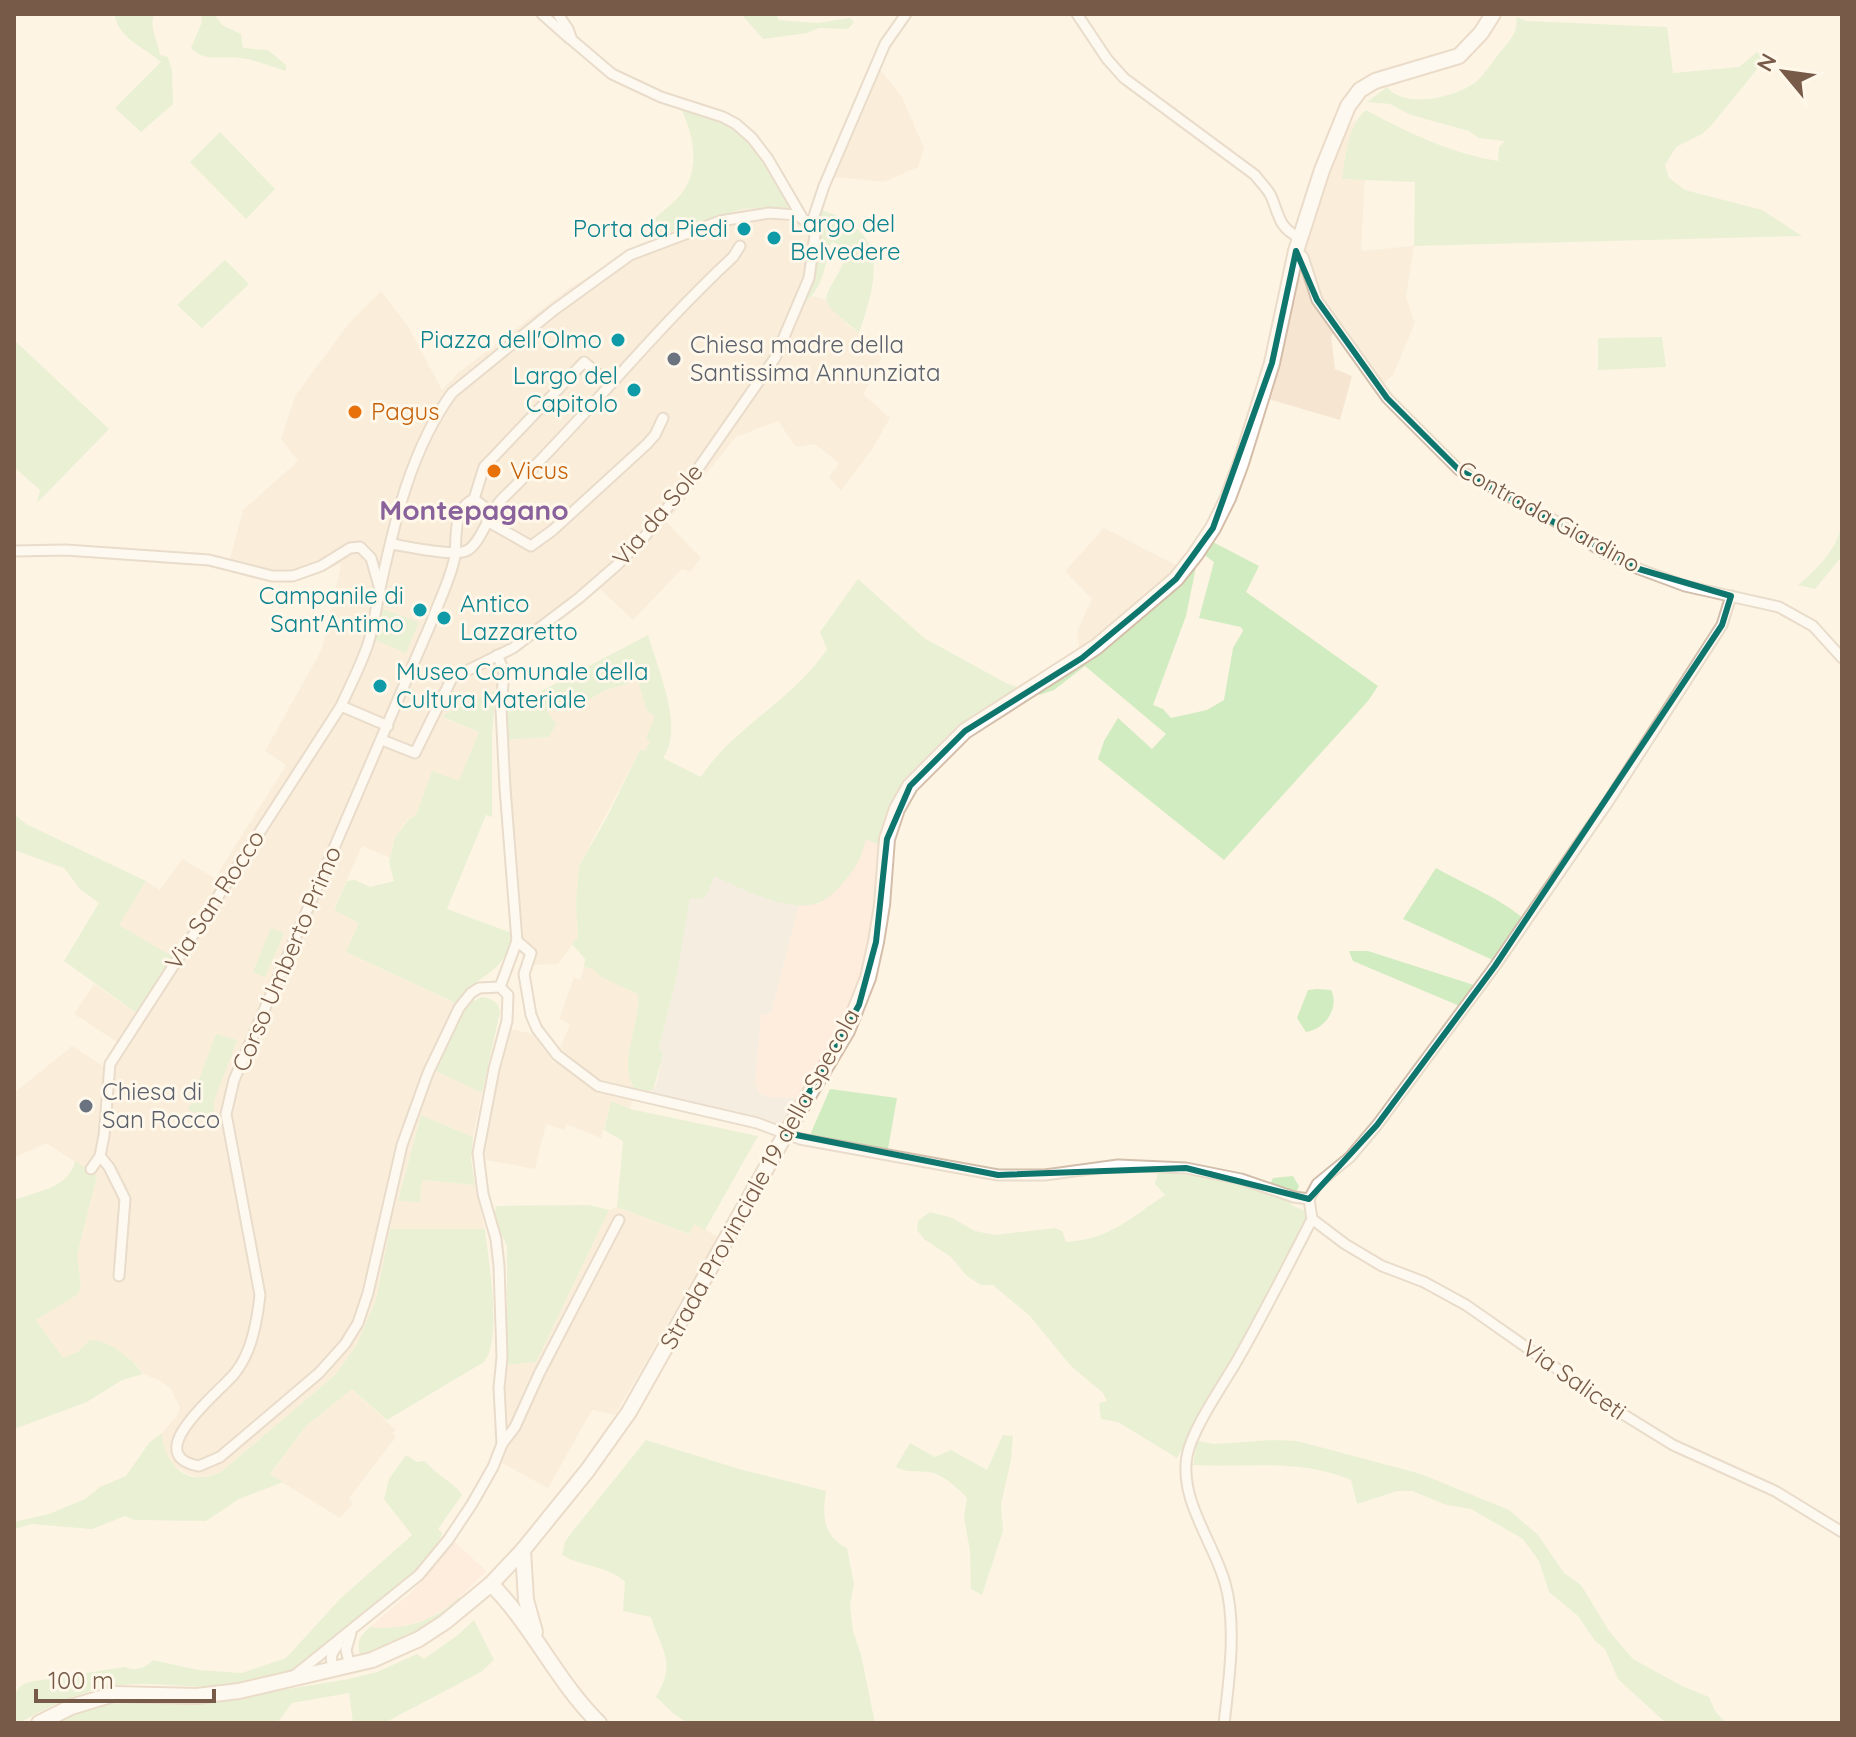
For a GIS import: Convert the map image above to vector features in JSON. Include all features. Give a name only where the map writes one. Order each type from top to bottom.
[{"type":"main road","name":"Strada Provinciale 19 della Specola","points":[[39,1723],[71,1707],[114,1694],[197,1696],[239,1691],[343,1667],[392,1652],[445,1622],[491,1584],[523,1550],[587,1471],[629,1412],[786,1133],[823,1074],[859,1005],[876,942],[887,839],[897,809],[910,786],[965,731],[1082,658],[1176,579],[1213,528],[1241,463],[1272,363],[1298,244],[1322,170],[1348,106],[1360,90],[1375,81],[1459,56],[1493,14]]},
{"type":"main road","points":[[523,1550],[526,1600],[540,1648]]},
{"type":"main road","points":[[491,1584],[514,1608],[540,1648],[599,1723]]},
{"type":"street","points":[[542,14],[624,81],[736,124],[768,159],[807,222]]},
{"type":"street","points":[[558,14],[572,40]]},
{"type":"street","points":[[807,222],[885,44],[906,14]]},
{"type":"street","name":"Contrada Giardino","points":[[1077,14],[1107,59],[1124,78],[1255,175],[1269,192],[1280,223],[1298,244],[1317,300],[1387,398],[1459,470],[1552,519],[1603,552],[1639,569],[1685,586],[1779,607],[1813,626],[1842,658]]},
{"type":"street","name":"Via San Rocco","points":[[91,1169],[100,1156],[110,1064],[341,706],[370,639],[405,491],[440,409],[452,393],[554,310],[630,255],[720,221],[769,213],[797,215],[807,222]]},
{"type":"street","name":"Via da Sole","points":[[382,740],[415,753],[452,678],[513,648],[544,626],[617,565],[646,535],[697,470],[775,358],[809,278],[815,235],[807,222]]},
{"type":"street","points":[[391,544],[455,554],[471,548],[499,502],[670,317],[733,257],[740,246]]},
{"type":"street","name":"Corso Umberto Primo","points":[[500,987],[479,988],[471,993],[459,1008],[428,1073],[402,1145],[368,1293],[358,1323],[345,1344],[319,1373],[220,1457],[199,1466],[184,1460],[179,1454],[177,1442],[182,1430],[236,1373],[246,1355],[258,1317],[258,1283],[226,1114],[234,1080],[431,623],[455,554],[454,538],[459,517],[464,506],[474,499],[484,467],[584,362],[610,384]]},
{"type":"street","points":[[488,522],[531,546],[564,520],[655,435],[663,418]]},
{"type":"street","points":[[474,499],[487,509],[488,522]]},
{"type":"street","points":[[14,551],[66,550],[209,560],[272,576],[293,576],[321,566],[350,548],[360,547],[371,558],[380,589]]},
{"type":"street","points":[[1224,1723],[1231,1638],[1226,1585],[1195,1511],[1187,1479],[1187,1456],[1196,1432],[1253,1334],[1312,1219],[1309,1199],[1317,1184],[1350,1157],[1377,1125],[1534,911],[1722,625],[1731,596]]},
{"type":"street","points":[[497,655],[504,671],[501,709],[504,774],[517,941],[500,987],[508,995],[507,1021],[478,1153],[483,1194],[496,1239],[499,1266],[502,1444]]},
{"type":"street","points":[[341,706],[388,726]]},
{"type":"street","points":[[517,941],[531,953],[524,974],[531,1015],[537,1029],[557,1055],[598,1086],[757,1123],[800,1139],[998,1175],[1045,1175],[1118,1165],[1186,1168],[1241,1179],[1309,1199]]},
{"type":"street","points":[[100,1156],[125,1199],[119,1276]]},
{"type":"street","name":"Via Saliceti","points":[[1312,1219],[1382,1266],[1424,1282],[1466,1305],[1613,1408],[1673,1445],[1775,1491],[1842,1532]]},
{"type":"street","points":[[289,1679],[419,1575],[448,1540],[483,1486],[502,1444],[515,1427],[619,1220]]},
{"type":"street","points":[[352,1630],[343,1667],[332,1664],[331,1657],[336,1647],[352,1630]]},
{"type":"highlighted area","points":[[1296,251],[1317,300],[1387,398],[1459,470],[1639,569],[1731,596],[1722,625],[1495,966],[1377,1125],[1309,1199],[1186,1168],[998,1175],[786,1133],[859,1005],[876,942],[887,839],[910,786],[965,731],[1082,658],[1140,610],[1176,579],[1213,528],[1272,363]]},
{"type":"shaded area","points":[[878,67],[902,97],[924,148],[918,167],[884,182],[833,177]]},
{"type":"shaded area","points":[[1357,117],[1343,179],[1365,180],[1361,251],[1414,246],[1406,297],[1415,323],[1393,375],[1375,391],[1335,332],[1331,336],[1335,369],[1352,376],[1340,420],[1268,399],[1311,229],[1341,137]]},
{"type":"shaded area","points":[[794,208],[817,224],[814,272],[806,302],[813,296],[826,300],[849,326],[886,343],[876,373],[863,394],[890,418],[873,448],[841,491],[829,477],[839,463],[815,444],[796,447],[778,421],[736,437],[667,522],[701,558],[690,572],[682,569],[633,620],[600,589],[504,661],[506,684],[444,718],[479,732],[459,782],[432,771],[416,815],[407,820],[395,838],[390,858],[362,846],[334,909],[359,923],[346,952],[466,1008],[436,1070],[482,1093],[473,1137],[421,1115],[398,1200],[420,1202],[421,1180],[475,1185],[485,1229],[390,1230],[376,1300],[356,1346],[335,1375],[221,1472],[199,1478],[186,1473],[172,1465],[162,1447],[162,1433],[180,1408],[170,1388],[143,1374],[137,1365],[107,1344],[90,1341],[64,1359],[35,1320],[81,1285],[77,1255],[97,1176],[46,1143],[14,1158],[14,1093],[72,1046],[105,1067],[120,1044],[74,1014],[94,984],[138,1014],[175,959],[119,925],[146,881],[160,890],[182,859],[215,878],[286,765],[265,751],[322,649],[341,564],[302,579],[265,578],[227,570],[243,510],[298,461],[281,439],[295,396],[350,322],[381,291],[408,326],[442,390],[458,373],[571,287],[643,244],[661,235],[742,209]]},
{"type":"shaded area","points":[[1104,528],[1180,567],[1080,656],[1077,631],[1092,599],[1065,571]]},
{"type":"shaded area","points":[[639,681],[647,710],[656,717],[646,737],[650,740],[645,752],[640,750],[579,866],[576,903],[578,937],[558,964],[530,965],[520,939],[506,740],[548,737],[547,712],[567,699],[574,709],[605,690]]},
{"type":"shaded area","points":[[866,838],[881,846],[864,969],[848,1013],[800,1098],[769,1097],[759,1093],[755,1082],[761,1014],[771,1013],[799,904],[818,904]]},
{"type":"shaded area","points":[[715,875],[789,904],[799,904],[771,1013],[761,1015],[755,1082],[759,1093],[769,1097],[800,1098],[782,1127],[771,1121],[643,1092],[653,1090],[656,1085],[663,1055],[659,1048],[676,980],[689,899],[695,899]]},
{"type":"shaded area","points":[[584,967],[638,994],[640,1009],[629,1058],[631,1083],[635,1089],[630,1109],[611,1102],[601,1138],[566,1124],[565,1130],[546,1124],[535,1169],[486,1160],[484,1150],[510,1029],[533,1034],[554,1063],[570,1024],[559,1019],[574,977],[580,980]]},
{"type":"shaded area","points":[[617,1207],[688,1234],[694,1223],[718,1237],[615,1415],[592,1410],[548,1488],[500,1462],[508,1445],[503,1387],[507,1365],[536,1362],[609,1210]]},
{"type":"shaded area","points":[[352,1389],[396,1430],[392,1433],[396,1437],[349,1498],[353,1504],[340,1518],[270,1475],[306,1426]]},
{"type":"shaded area","points":[[455,1542],[486,1571],[455,1602],[425,1620],[393,1629],[370,1627],[414,1590]]},
{"type":"green space","points":[[115,14],[154,14],[153,30],[160,55],[168,57],[172,71],[173,104],[141,132],[115,108],[161,62],[126,36]]},
{"type":"green space","points":[[201,14],[214,14],[222,25],[241,34],[243,48],[268,50],[286,65],[286,71],[247,59],[208,57],[196,53],[191,48],[202,22]]},
{"type":"green space","points":[[741,14],[776,14],[779,20],[817,23],[850,18],[854,22],[848,29],[819,28],[807,33],[763,39]]},
{"type":"green space","points":[[1516,17],[1526,21],[1667,27],[1673,73],[1739,67],[1757,52],[1766,58],[1711,126],[1676,147],[1665,165],[1669,178],[1685,190],[1762,210],[1802,236],[1414,246],[1415,182],[1342,179],[1348,142],[1355,124],[1366,110],[1430,141],[1498,161],[1499,147],[1505,141],[1479,138],[1469,131],[1411,115],[1390,104],[1367,102],[1387,87],[1395,94],[1419,99],[1446,96],[1471,85],[1511,39]]},
{"type":"green space","points":[[681,109],[722,123],[750,144],[794,208],[742,209],[661,235],[651,222],[681,194],[692,171],[693,150]]},
{"type":"green space","points":[[220,132],[275,189],[246,219],[190,162]]},
{"type":"green space","points":[[821,210],[859,230],[873,258],[871,293],[859,333],[831,309],[826,300],[844,255],[833,242],[819,284],[804,304],[814,272],[817,224]]},
{"type":"green space","points":[[225,260],[249,284],[202,328],[177,305]]},
{"type":"green space","points":[[1662,337],[1666,367],[1598,370],[1598,338]]},
{"type":"green space","points":[[14,340],[109,429],[37,503],[40,490],[14,467]]},
{"type":"green space","points":[[1842,522],[1842,556],[1815,589],[1798,585],[1826,557],[1837,540]]},
{"type":"green space","points":[[1211,541],[1259,566],[1246,592],[1378,686],[1368,701],[1224,860],[1098,759],[1104,741],[1118,718],[1152,749],[1166,734],[1085,666],[1054,690],[1039,695],[1040,688],[1197,562],[1186,616],[1153,705],[1163,709],[1171,718],[1207,710],[1224,700],[1233,648],[1243,631],[1241,627],[1199,618],[1214,562],[1203,554]]},
{"type":"green space","points":[[858,579],[924,638],[1020,688],[936,752],[881,846],[866,839],[851,873],[825,900],[793,905],[751,893],[715,876],[705,898],[690,899],[676,980],[659,1048],[663,1055],[653,1090],[643,1092],[635,1089],[628,1067],[638,994],[584,967],[585,959],[572,944],[578,937],[576,903],[579,866],[640,750],[645,751],[650,741],[646,738],[655,717],[647,710],[638,681],[605,690],[574,709],[566,699],[547,711],[556,724],[549,737],[506,740],[506,712],[648,635],[670,714],[669,745],[663,758],[701,777],[730,743],[813,667],[827,649],[820,632]]},
{"type":"green space","points":[[380,608],[419,622],[406,653],[373,639]]},
{"type":"green space","points":[[496,690],[492,735],[492,817],[486,815],[447,909],[512,933],[497,967],[473,985],[458,1004],[346,952],[359,923],[334,910],[347,881],[355,880],[370,887],[394,881],[389,862],[395,838],[408,820],[416,815],[432,771],[459,781],[479,732],[443,717]]},
{"type":"green space","points":[[14,814],[26,824],[146,881],[119,925],[175,958],[138,1014],[64,961],[99,903],[80,889],[64,868],[14,850]]},
{"type":"green space","points":[[1436,868],[1493,898],[1524,919],[1495,961],[1403,919]]},
{"type":"green space","points":[[271,928],[284,933],[265,977],[253,972]]},
{"type":"green space","points":[[1349,951],[1368,951],[1477,986],[1462,1007],[1353,961]]},
{"type":"green space","points":[[1308,990],[1331,990],[1334,1004],[1325,1022],[1306,1032],[1297,1018]]},
{"type":"green space","points":[[482,997],[494,1001],[500,1012],[482,1093],[436,1071],[466,1008]]},
{"type":"green space","points":[[216,1034],[237,1040],[214,1101],[214,1119],[188,1110]]},
{"type":"green space","points":[[830,1089],[897,1098],[888,1149],[810,1135]]},
{"type":"green space","points":[[611,1101],[630,1109],[758,1136],[705,1230],[694,1224],[689,1234],[617,1207],[623,1141],[604,1130]]},
{"type":"green space","points":[[421,1115],[473,1137],[471,1160],[475,1185],[422,1180],[420,1202],[398,1201]]},
{"type":"green space","points":[[75,1161],[97,1176],[77,1255],[81,1286],[78,1294],[36,1320],[63,1358],[78,1352],[90,1340],[98,1341],[120,1351],[143,1374],[122,1380],[87,1402],[14,1429],[14,1200],[59,1183],[72,1170]]},
{"type":"green space","points":[[1158,1172],[1214,1178],[1267,1190],[1273,1178],[1293,1176],[1299,1186],[1291,1205],[1310,1213],[1177,1458],[1118,1422],[1101,1419],[1099,1403],[1107,1401],[1103,1393],[1070,1365],[1030,1316],[993,1285],[981,1285],[967,1276],[951,1257],[924,1239],[917,1230],[918,1221],[930,1212],[952,1218],[975,1231],[995,1235],[1055,1228],[1062,1231],[1066,1242],[1096,1237],[1119,1226],[1165,1195],[1155,1184]]},
{"type":"green space","points":[[589,1205],[609,1210],[536,1362],[507,1365],[507,1246],[494,1219],[496,1206]]},
{"type":"green space","points":[[390,1229],[485,1229],[493,1336],[484,1362],[387,1420],[352,1389],[306,1426],[270,1474],[283,1482],[239,1499],[206,1521],[134,1520],[125,1516],[92,1529],[32,1524],[14,1529],[14,1522],[49,1514],[85,1499],[100,1487],[126,1476],[149,1443],[162,1433],[168,1457],[179,1470],[193,1477],[221,1472],[335,1375],[356,1346],[376,1300]]},
{"type":"green space","points":[[1003,1435],[1013,1436],[1001,1504],[1003,1531],[982,1595],[971,1589],[970,1551],[964,1517],[967,1498],[940,1476],[896,1467],[910,1443],[935,1457],[951,1450],[987,1470]]},
{"type":"green space","points":[[646,1440],[739,1469],[826,1491],[826,1524],[833,1538],[847,1548],[854,1584],[850,1605],[853,1631],[875,1723],[688,1723],[656,1697],[667,1665],[651,1617],[623,1611],[625,1582],[619,1577],[562,1555],[565,1542],[572,1532]]},
{"type":"green space","points":[[1197,1441],[1215,1444],[1297,1441],[1421,1474],[1509,1510],[1538,1535],[1564,1573],[1581,1585],[1609,1631],[1633,1659],[1709,1697],[1715,1711],[1726,1723],[1666,1723],[1618,1679],[1605,1649],[1595,1641],[1578,1616],[1549,1592],[1539,1561],[1523,1539],[1471,1509],[1447,1505],[1412,1491],[1397,1491],[1357,1504],[1351,1480],[1312,1469],[1273,1465],[1193,1465]]},
{"type":"green space","points":[[406,1455],[417,1462],[425,1461],[462,1495],[438,1529],[441,1537],[416,1570],[306,1662],[286,1674],[251,1684],[108,1687],[77,1696],[14,1723],[16,1693],[29,1682],[124,1667],[140,1668],[153,1660],[198,1670],[242,1673],[286,1658],[340,1599],[412,1535],[384,1499],[389,1479]]},
{"type":"green space","points":[[459,1597],[463,1602],[435,1624],[368,1658],[360,1655],[360,1639],[370,1627],[406,1626],[418,1622],[440,1612]]},
{"type":"green space","points":[[474,1620],[494,1660],[481,1672],[384,1723],[353,1723],[349,1693],[292,1703],[277,1723],[51,1723],[77,1711],[107,1704],[226,1699],[349,1679],[377,1672],[417,1654],[424,1659]]},
{"type":"place","name":"Porta da Piedi","points":[[744,229]]},
{"type":"place","name":"Largo del Belvedere","points":[[774,238]]},
{"type":"place","name":"Piazza dell'Olmo","points":[[618,340]]},
{"type":"place","name":"Chiesa madre della Santissima Annunziata","points":[[674,359]]},
{"type":"place","name":"Largo del Capitolo","points":[[634,390]]},
{"type":"place","name":"Pagus","points":[[355,412]]},
{"type":"place","name":"Vicus","points":[[494,471]]},
{"type":"place","name":"Campanile di Sant'Antimo","points":[[420,610]]},
{"type":"place","name":"Antico Lazzaretto","points":[[444,618]]},
{"type":"place","name":"Museo Comunale della Cultura Materiale","points":[[380,686]]},
{"type":"place","name":"Chiesa di San Rocco","points":[[86,1106]]},
{"type":"district","name":"Montepagano","points":[[474,510]]}]
